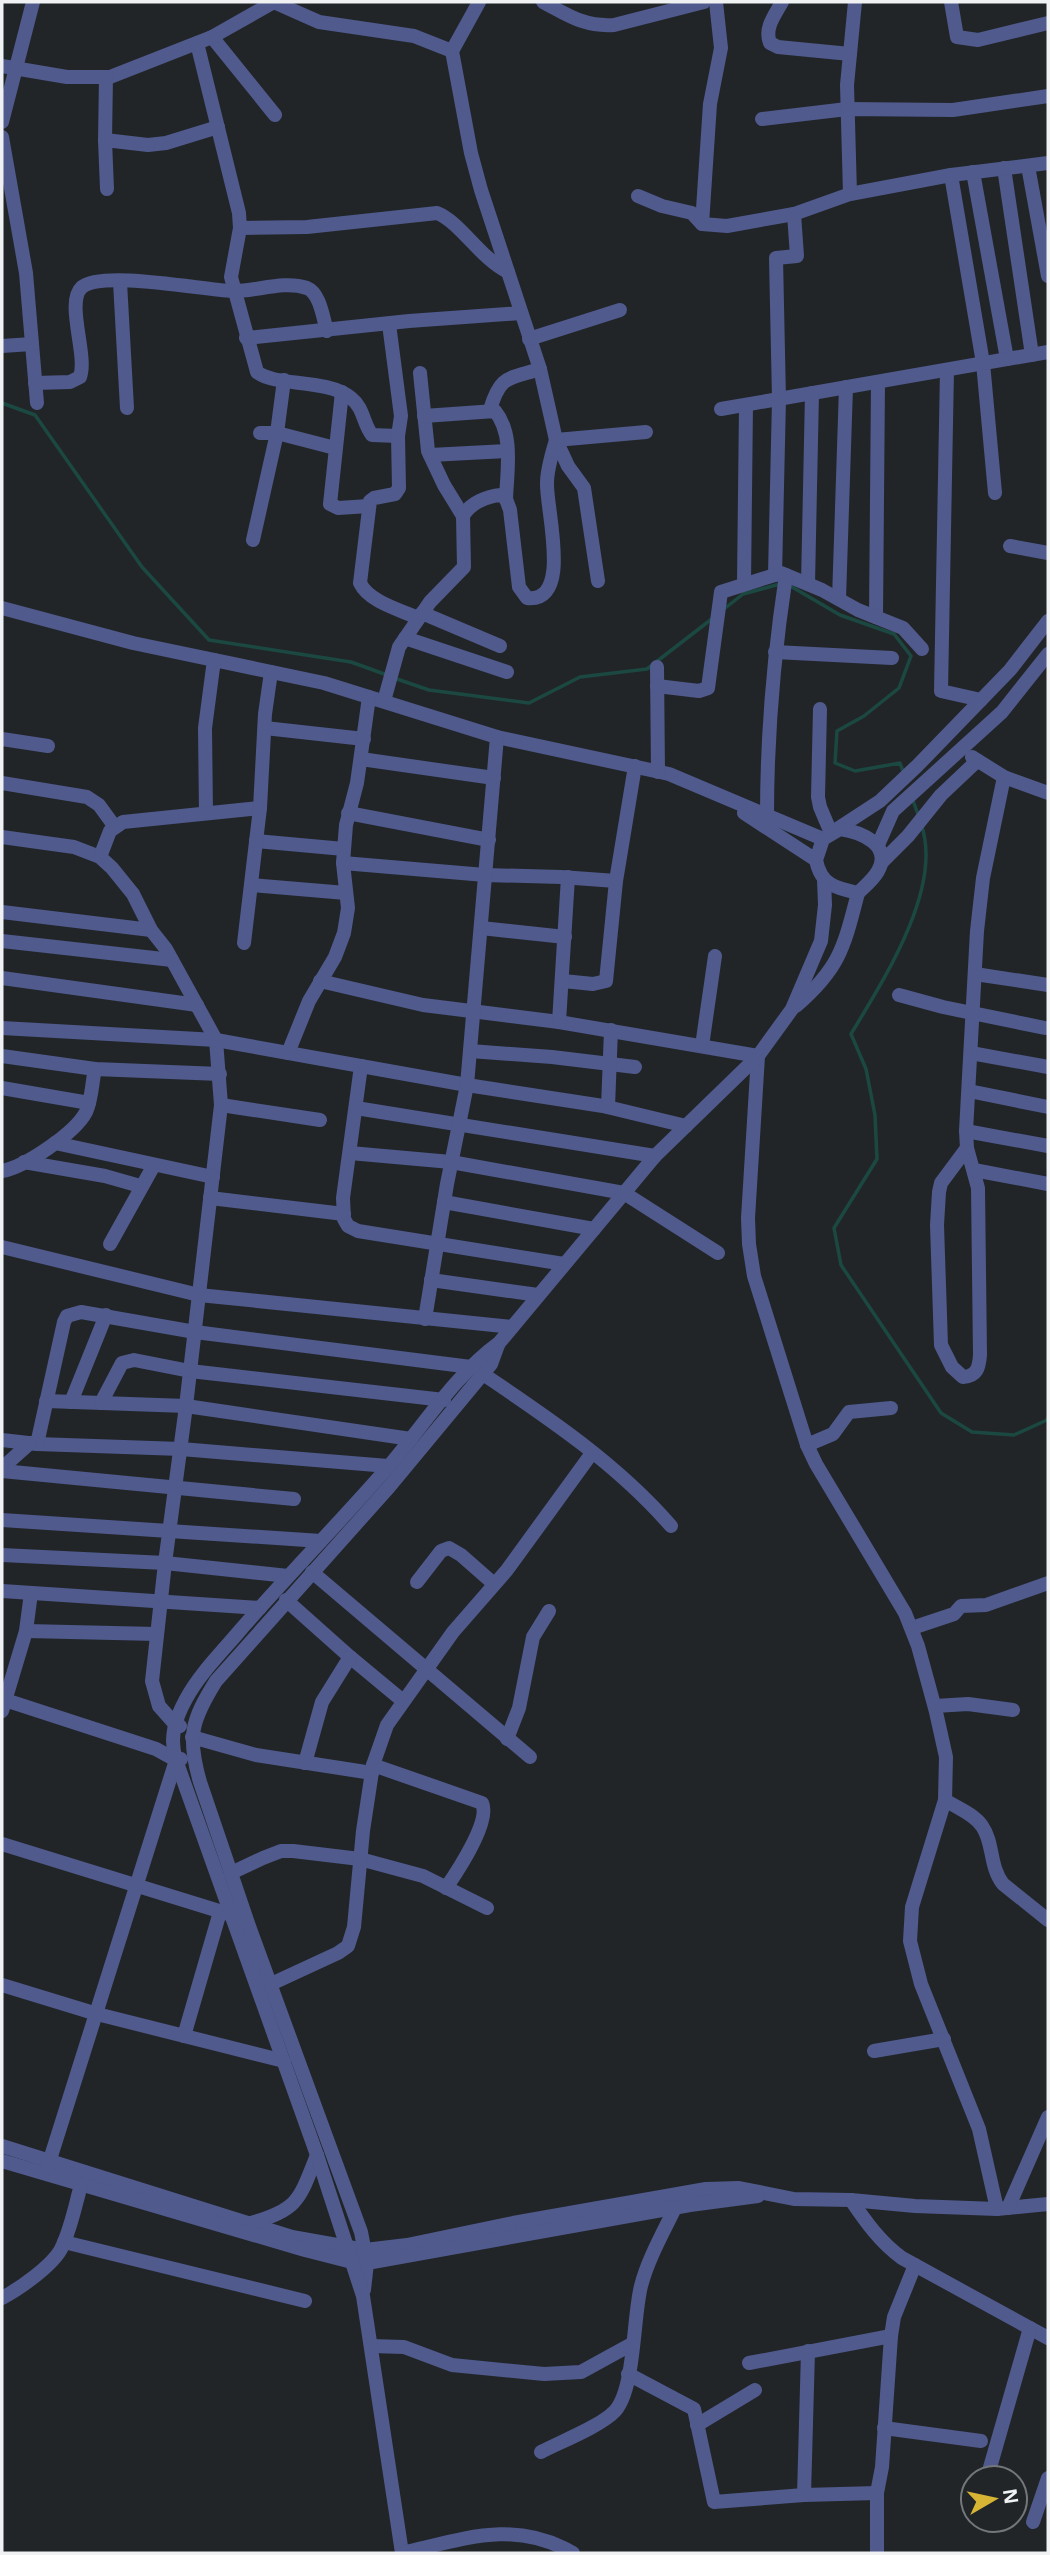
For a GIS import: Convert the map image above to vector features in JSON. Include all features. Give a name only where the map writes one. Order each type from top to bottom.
[{"type":"street","points":[[2,122],[9,67],[33,2]]},
{"type":"street","points":[[9,67],[67,77],[106,77],[212,37],[274,2],[319,22],[414,36],[452,51]]},
{"type":"street","points":[[479,2],[452,51],[471,153],[540,369],[556,440],[568,466],[584,488],[598,581]]},
{"type":"street","points":[[549,3],[585,24],[600,26],[614,25],[704,2]]},
{"type":"street","points":[[702,224],[710,104],[721,48],[716,2]]},
{"type":"street","points":[[782,2],[767,35],[770,43],[778,47],[850,54]]},
{"type":"street","points":[[850,194],[846,109],[855,2]]},
{"type":"street","points":[[951,2],[957,37],[978,40],[1048,23]]},
{"type":"street","points":[[212,37],[275,115]]},
{"type":"street","points":[[197,43],[239,213],[240,228],[231,270],[233,291],[257,372],[266,377],[305,382],[342,393],[352,399],[360,409],[373,435],[398,436]]},
{"type":"street","points":[[106,77],[107,189]]},
{"type":"street","points":[[762,119],[846,109],[953,110],[1048,96]]},
{"type":"street","points":[[105,140],[148,145],[166,143],[218,127]]},
{"type":"street","points":[[2,137],[26,273],[37,403]]},
{"type":"street","points":[[638,197],[692,213],[702,224],[727,226],[794,214],[850,194],[951,175],[1048,163]]},
{"type":"street","points":[[1028,166],[1048,275]]},
{"type":"street","points":[[1004,168],[1032,355]]},
{"type":"street","points":[[973,172],[1007,359]]},
{"type":"street","points":[[951,175],[983,363],[995,493]]},
{"type":"street","points":[[240,228],[307,227],[437,213],[448,219],[493,265],[508,272]]},
{"type":"street","points":[[767,815],[767,765],[780,575],[776,258],[797,257],[794,214]]},
{"type":"street","points":[[120,282],[128,408]]},
{"type":"street","points":[[36,383],[71,382],[80,377],[82,362],[75,303],[78,292],[90,283],[164,282],[233,291],[260,287],[308,289],[317,298],[327,331]]},
{"type":"street","points":[[530,339],[620,310]]},
{"type":"street","points":[[246,338],[521,313]]},
{"type":"street","points":[[389,324],[400,407],[398,492],[374,498],[369,506],[360,583],[374,597],[500,646]]},
{"type":"street","points":[[2,346],[32,344]]},
{"type":"street","points":[[721,410],[1048,352]]},
{"type":"street","points":[[490,410],[501,382],[540,369]]},
{"type":"street","points":[[947,370],[941,691],[981,700]]},
{"type":"street","points":[[288,1053],[309,1001],[335,957],[344,933],[348,908],[344,856],[348,813],[364,738],[377,699],[389,682],[402,643],[430,602],[464,567],[463,516],[430,455],[420,373]]},
{"type":"street","points":[[253,540],[277,433],[284,380]]},
{"type":"street","points":[[876,617],[878,382]]},
{"type":"street","points":[[839,599],[846,387]]},
{"type":"street","points":[[342,393],[330,503],[338,508],[369,506]]},
{"type":"street","points":[[808,584],[812,393]]},
{"type":"street","points":[[744,584],[746,405]]},
{"type":"street","points":[[424,416],[490,410],[495,411],[503,424],[507,451],[506,499],[510,510],[519,587],[527,598],[544,596],[553,580],[547,487],[556,440]]},
{"type":"street","points":[[556,440],[646,432]]},
{"type":"street","points":[[260,433],[277,433],[335,448]]},
{"type":"street","points":[[430,455],[507,451]]},
{"type":"street","points":[[463,516],[472,505],[493,496],[501,495],[506,499]]},
{"type":"street","points":[[1010,546],[1048,553]]},
{"type":"street","points":[[657,686],[699,691],[708,688],[721,592],[780,575],[808,584],[903,628],[922,649]]},
{"type":"street","points":[[2,608],[133,643],[324,683],[498,737],[658,772],[827,836],[840,829],[868,837],[878,845],[882,862]]},
{"type":"street","points":[[858,893],[824,880],[819,873],[816,860],[827,836],[880,801],[917,766],[1010,670],[1048,621]]},
{"type":"street","points":[[402,643],[507,672]]},
{"type":"street","points":[[775,652],[892,658]]},
{"type":"street","points":[[878,845],[894,811],[1002,712],[1048,654]]},
{"type":"street","points":[[206,813],[205,728],[214,660]]},
{"type":"street","points":[[657,667],[658,772]]},
{"type":"street","points":[[244,943],[260,808],[271,672]]},
{"type":"street","points":[[820,709],[818,797],[827,836]]},
{"type":"street","points":[[265,728],[364,738]]},
{"type":"street","points":[[425,1319],[451,1162],[467,1085],[498,737]]},
{"type":"street","points":[[2,739],[48,746]]},
{"type":"street","points":[[963,749],[1004,777],[1048,793]]},
{"type":"street","points":[[361,759],[494,778]]},
{"type":"street","points":[[573,2553],[545,2540],[503,2533],[402,2553],[358,2256],[226,1913],[172,1747],[175,1724],[187,1696],[260,1608],[444,1400],[477,1371],[491,1364],[499,1343],[654,1157],[758,1056],[792,1009],[824,980],[834,966],[847,936],[858,893],[878,873],[882,862],[908,836],[941,794],[977,761]]},
{"type":"street","points":[[563,981],[593,984],[606,981],[616,881],[635,766]]},
{"type":"street","points":[[967,1148],[942,1183],[937,1225],[942,1345],[952,1367],[963,1377],[976,1373],[980,1355],[978,1188],[967,1148],[966,1131],[975,974],[983,878],[1004,777]]},
{"type":"street","points":[[2,783],[72,792],[87,797],[99,805],[115,827]]},
{"type":"street","points":[[710,791],[816,860]]},
{"type":"street","points":[[100,857],[110,831],[136,820],[260,808]]},
{"type":"street","points":[[348,813],[489,840]]},
{"type":"street","points":[[2,837],[74,847],[100,857],[112,868],[133,894],[151,930],[172,960],[216,1040],[221,1105],[152,1681],[159,1706],[175,1724],[192,1733],[256,1755],[372,1769],[482,1803],[485,1816],[478,1833],[446,1888]]},
{"type":"street","points":[[256,841],[485,875],[616,881]]},
{"type":"street","points":[[559,1022],[568,877]]},
{"type":"street","points":[[792,1009],[821,940],[825,905],[824,880]]},
{"type":"street","points":[[251,886],[346,893]]},
{"type":"street","points":[[2,912],[151,930]]},
{"type":"street","points":[[481,928],[565,936]]},
{"type":"street","points":[[2,940],[172,960]]},
{"type":"street","points":[[702,1046],[715,956]]},
{"type":"street","points":[[975,974],[1048,985]]},
{"type":"street","points":[[2,978],[197,1004]]},
{"type":"street","points":[[320,981],[400,1001],[559,1022],[758,1056]]},
{"type":"street","points":[[899,995],[1045,1028]]},
{"type":"street","points":[[2,1028],[216,1040],[608,1107],[686,1126]]},
{"type":"street","points":[[608,1107],[611,1030]]},
{"type":"street","points":[[470,1051],[635,1067]]},
{"type":"street","points":[[971,1053],[1048,1067]]},
{"type":"street","points":[[2,1056],[95,1069],[220,1074]]},
{"type":"street","points":[[758,1056],[748,1218],[754,1276],[807,1445],[894,1591],[912,1628],[935,1706],[946,1757],[945,1800],[912,1907],[909,1926],[913,1957],[921,1984],[979,2129],[1002,2208]]},
{"type":"street","points":[[362,1066],[343,1198],[344,1219],[351,1229],[564,1264]]},
{"type":"street","points":[[2,1171],[13,1168],[55,1143],[79,1122],[89,1103],[95,1069]]},
{"type":"street","points":[[2,1088],[89,1103]]},
{"type":"street","points":[[969,1091],[1048,1107]]},
{"type":"street","points":[[221,1105],[320,1120]]},
{"type":"street","points":[[356,1108],[654,1157]]},
{"type":"street","points":[[966,1131],[1048,1146]]},
{"type":"street","points":[[55,1143],[213,1177]]},
{"type":"street","points":[[349,1153],[451,1162],[624,1193],[718,1253]]},
{"type":"street","points":[[24,1162],[140,1186]]},
{"type":"street","points":[[110,1244],[154,1165]]},
{"type":"street","points":[[974,1170],[1048,1184]]},
{"type":"street","points":[[210,1198],[344,1214]]},
{"type":"street","points":[[444,1202],[594,1229]]},
{"type":"street","points":[[2,1247],[199,1295],[512,1327]]},
{"type":"street","points":[[431,1280],[538,1295]]},
{"type":"street","points":[[2,1470],[34,1443],[64,1322],[67,1316],[81,1312],[195,1332],[477,1371],[554,1421],[644,1495],[671,1526]]},
{"type":"street","points":[[71,1402],[106,1315]]},
{"type":"street","points":[[101,1403],[122,1363],[134,1360],[190,1371],[444,1400]]},
{"type":"street","points":[[358,2256],[362,2232],[231,1873],[193,1758],[192,1733],[202,1703],[216,1681],[389,1488],[477,1371]]},
{"type":"street","points":[[46,1401],[186,1406],[411,1439]]},
{"type":"street","points":[[807,1445],[833,1434],[849,1412],[891,1408]]},
{"type":"street","points":[[2,1440],[181,1449],[388,1466]]},
{"type":"street","points":[[271,1984],[348,1946],[354,1927],[372,1769],[387,1725],[453,1632],[494,1584],[592,1453]]},
{"type":"street","points":[[2,1470],[294,1499]]},
{"type":"street","points":[[2,1520],[321,1541]]},
{"type":"street","points":[[417,1582],[441,1551],[449,1548],[494,1584]]},
{"type":"street","points":[[2,1555],[165,1563],[288,1576]]},
{"type":"street","points":[[312,1572],[425,1671],[530,1757]]},
{"type":"street","points":[[912,1628],[954,1614],[961,1605],[986,1605],[1048,1583]]},
{"type":"street","points":[[2,1591],[260,1608]]},
{"type":"street","points":[[31,1593],[26,1631],[3,1703],[156,1749],[176,1760],[193,1758]]},
{"type":"street","points":[[286,1600],[403,1701]]},
{"type":"street","points":[[507,1739],[519,1708],[533,1637],[548,1611]]},
{"type":"street","points":[[26,1631],[157,1634]]},
{"type":"street","points":[[305,1762],[322,1702],[350,1657]]},
{"type":"street","points":[[935,1706],[968,1704],[1013,1710]]},
{"type":"street","points":[[47,2167],[176,1760]]},
{"type":"street","points":[[945,1800],[974,1817],[983,1827],[997,1876],[1003,1884],[1048,1920]]},
{"type":"street","points":[[2,1844],[226,1913]]},
{"type":"street","points":[[231,1873],[262,1857],[281,1852],[360,1859],[402,1869],[487,1908]]},
{"type":"street","points":[[184,2036],[226,1913]]},
{"type":"street","points":[[2,1985],[97,2014],[284,2061]]},
{"type":"street","points":[[874,2051],[944,2039]]},
{"type":"street","points":[[1002,2208],[1048,2117]]},
{"type":"street","points":[[2,2146],[81,2185],[358,2256],[682,2202],[766,2194],[794,2199],[851,2200],[915,2206],[1002,2208],[1048,2204]]},
{"type":"street","points":[[251,2223],[275,2216],[292,2206],[306,2184],[317,2155]]},
{"type":"street","points":[[2,2161],[47,2167],[251,2223],[358,2256]]},
{"type":"street","points":[[2,2298],[49,2263],[60,2251],[81,2185]]},
{"type":"street","points":[[851,2200],[887,2247],[1048,2338]]},
{"type":"street","points":[[541,2452],[614,2412],[621,2402],[642,2283],[682,2202]]},
{"type":"street","points":[[64,2242],[305,2301]]},
{"type":"street","points":[[877,2553],[877,2493],[882,2467],[891,2336],[894,2317],[915,2265]]},
{"type":"street","points":[[991,2464],[1030,2328]]},
{"type":"street","points":[[749,2363],[891,2336]]},
{"type":"street","points":[[371,2346],[404,2347],[452,2365],[544,2374],[581,2372],[632,2344]]},
{"type":"street","points":[[804,2494],[808,2351]]},
{"type":"street","points":[[628,2374],[694,2409],[714,2502],[804,2494],[877,2493]]},
{"type":"street","points":[[697,2425],[755,2390]]},
{"type":"street","points":[[884,2428],[981,2441]]},
{"type":"street","points":[[1033,2522],[1048,2478]]},
{"type":"waterway","points":[[2,403],[35,415],[142,567],[209,640],[351,662],[387,675]]},
{"type":"waterway","points":[[724,609],[743,594],[780,584]]},
{"type":"waterway","points":[[787,584],[840,615],[894,634],[911,656],[899,688],[864,716],[837,731],[835,763],[855,771],[900,763],[904,774]]},
{"type":"waterway","points":[[394,678],[429,690],[529,703],[580,677],[647,669],[713,618]]},
{"type":"waterway","points":[[912,798],[919,817]]},
{"type":"waterway","points":[[921,824],[926,849],[924,876],[917,904],[893,961],[851,1034],[866,1069],[875,1115],[877,1159],[834,1228],[841,1265],[941,1413],[972,1432],[1014,1435],[1047,1420],[1048,1417]]}]
